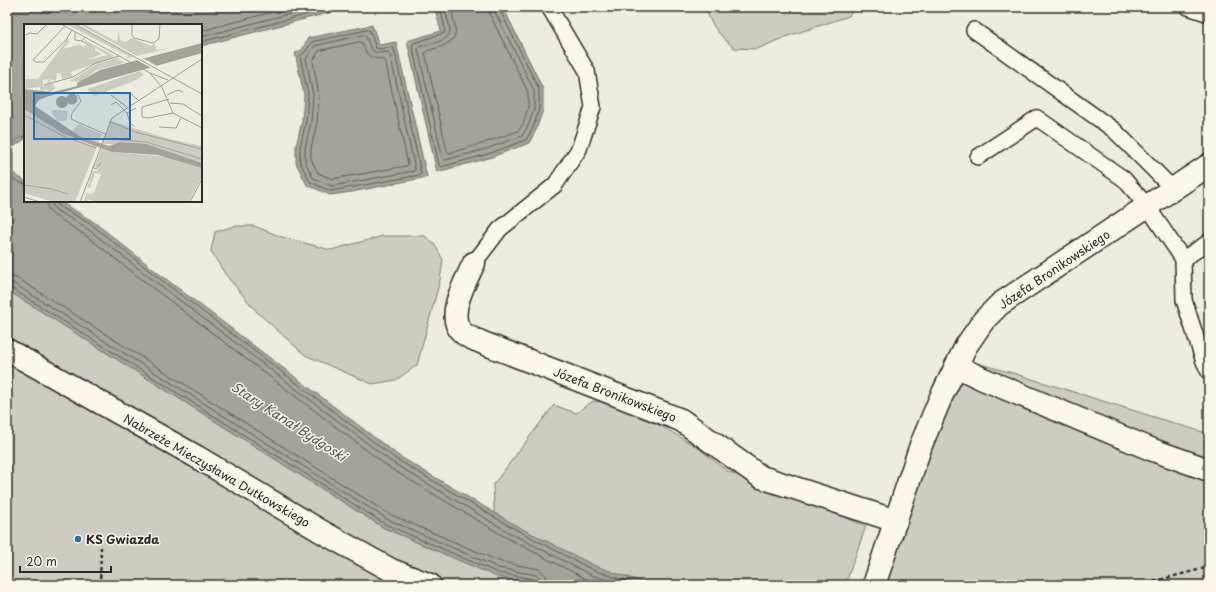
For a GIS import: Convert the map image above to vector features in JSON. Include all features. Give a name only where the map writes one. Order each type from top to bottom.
[{"type":"street","name":"Józefa Bronikowskiego","points":[[874,585],[921,445],[941,396],[970,340],[984,320],[1000,304],[1209,165]]},
{"type":"street","name":"Józefa Bronikowskiego","points":[[474,263],[456,307],[456,323],[463,334],[681,420],[761,477],[896,520]]},
{"type":"street","name":"Nabrzeże Mieczysława Dutkowskiego","points":[[7,350],[197,457],[324,533],[391,570],[430,585]]},
{"type":"street","points":[[956,366],[983,379],[1153,450],[1209,470]]},
{"type":"lane","points":[[474,263],[500,229],[555,185],[579,148],[593,107],[587,71],[549,7]]},
{"type":"lane","points":[[1188,7],[1209,14]]},
{"type":"lane","points":[[974,30],[1114,130],[1173,189]]},
{"type":"lane","points":[[978,157],[1037,118],[1124,179],[1147,206],[1183,259],[1184,300],[1203,359],[1209,372]]},
{"type":"lane","points":[[1183,259],[1209,242]]},
{"type":"path","points":[[100,585],[101,547]]},
{"type":"path","points":[[1140,585],[1209,567]]},
{"type":"shaded area","points":[[706,7],[855,7],[849,16],[785,37],[757,49],[734,48],[713,25]]},
{"type":"shaded area","points":[[234,226],[254,226],[282,237],[331,250],[383,236],[425,236],[435,245],[443,260],[440,280],[417,365],[396,380],[372,384],[305,355],[257,312],[225,274],[211,251],[215,232]]},
{"type":"shaded area","points":[[7,289],[384,528],[497,576],[493,485],[554,405],[576,413],[593,401],[608,402],[661,426],[697,447],[727,471],[866,526],[845,585],[7,585]]},
{"type":"shaded area","points":[[959,358],[1016,374],[1209,434],[1209,585],[874,585]]},
{"type":"water","name":"Stary Kanał Bydgoski","points":[[7,7],[351,7],[202,46],[202,24],[24,24],[24,140],[13,147],[13,173],[24,180],[24,202],[61,202],[94,222],[162,276],[399,456],[515,525],[595,566],[651,585],[544,585],[497,577],[384,528],[7,290]]},
{"type":"water","points":[[442,7],[503,7],[543,89],[543,110],[536,130],[529,143],[489,158],[437,172],[407,41],[441,31],[435,9]]},
{"type":"water","points":[[372,25],[379,45],[396,42],[427,177],[330,195],[307,185],[296,163],[296,146],[302,121],[304,95],[295,53],[302,50],[308,38]]},
{"type":"place","name":"KS Gwiazda","points":[[78,539]]}]
